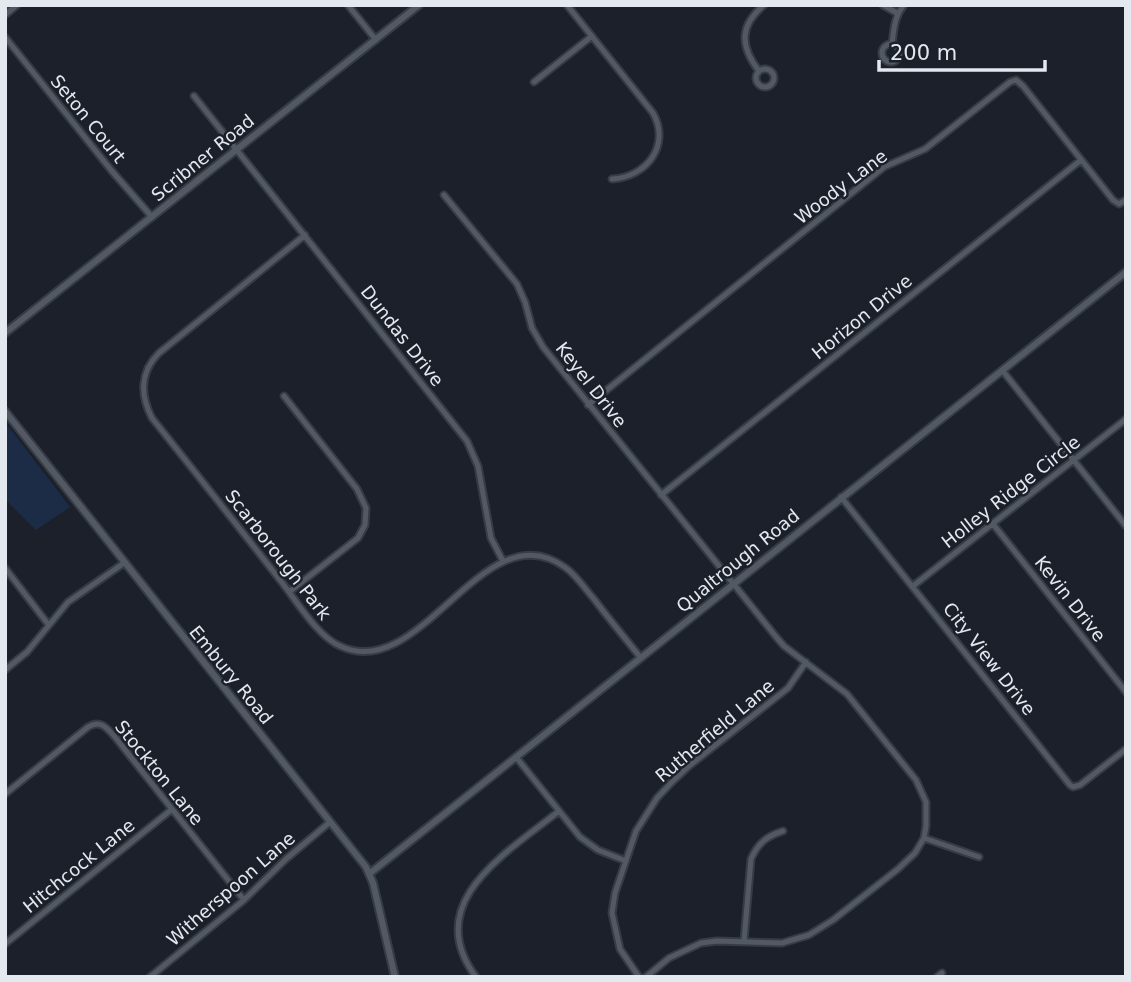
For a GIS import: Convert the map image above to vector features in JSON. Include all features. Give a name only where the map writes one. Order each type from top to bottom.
[{"type":"street","points":[[5,15],[17,5]]},
{"type":"street","points":[[348,5],[376,40]]},
{"type":"street","name":"Scribner Road","points":[[5,333],[419,5]]},
{"type":"street","points":[[567,5],[653,113],[660,129],[657,148],[648,163],[628,178],[612,180]]},
{"type":"street","points":[[759,71],[748,56],[744,41],[748,23],[764,5]]},
{"type":"street","points":[[883,5],[897,13]]},
{"type":"street","points":[[892,44],[897,13],[904,5]]},
{"type":"street","points":[[534,82],[592,36]]},
{"type":"street","name":"Seton Court","points":[[5,37],[152,217]]},
{"type":"street","name":"Woody Lane","points":[[588,405],[884,167],[925,149],[1010,82],[1016,80],[1023,86],[1115,202],[1119,204],[1126,200]]},
{"type":"street","name":"Dundas Drive","points":[[194,96],[467,442],[478,466],[491,538],[503,561]]},
{"type":"street","name":"Horizon Drive","points":[[661,495],[1082,160]]},
{"type":"street","name":"Keyel Drive","points":[[444,195],[517,284],[537,338],[588,405],[784,646],[847,694],[916,780],[926,802],[924,838]]},
{"type":"street","name":"Scarborough Park","points":[[305,235],[159,353],[149,365],[143,380],[144,399],[152,418],[289,592],[332,642],[352,651],[377,651],[398,642],[503,561]]},
{"type":"street","name":"Qualtrough Road","points":[[369,874],[1126,272]]},
{"type":"street","points":[[1002,370],[1126,526]]},
{"type":"street","points":[[284,396],[358,489],[366,508],[365,525],[358,538],[289,592]]},
{"type":"street","name":"Embury Road","points":[[5,411],[369,874],[395,977]]},
{"type":"street","name":"Holley Ridge Circle","points":[[913,586],[1126,419]]},
{"type":"street","name":"City View Drive","points":[[841,497],[1070,785],[1080,785],[1126,748]]},
{"type":"street","name":"Kevin Drive","points":[[993,524],[1126,692]]},
{"type":"street","points":[[503,561],[517,557],[536,557],[557,562],[566,568],[640,657]]},
{"type":"street","points":[[5,670],[27,652],[68,602],[124,563]]},
{"type":"street","points":[[5,568],[48,624]]},
{"type":"street","name":"Rutherfield Lane","points":[[639,977],[620,949],[613,926],[615,893],[636,831],[657,798],[689,766],[788,688],[806,662]]},
{"type":"street","name":"Stockton Lane","points":[[5,794],[88,727],[97,723],[107,728],[115,737],[244,901]]},
{"type":"street","points":[[516,757],[588,844],[626,861]]},
{"type":"street","name":"Hitchcock Lane","points":[[5,944],[171,810]]},
{"type":"street","points":[[476,977],[464,956],[458,935],[459,918],[467,893],[490,867],[559,811]]},
{"type":"street","name":"Witherspoon Lane","points":[[149,977],[244,901],[286,859],[330,822]]},
{"type":"street","points":[[744,941],[751,859],[763,840],[783,831]]},
{"type":"street","points":[[646,977],[669,958],[701,943],[782,943],[821,929],[908,861],[924,838],[979,857]]},
{"type":"shaded area","points":[[5,422],[70,507],[36,530],[5,499]]}]
